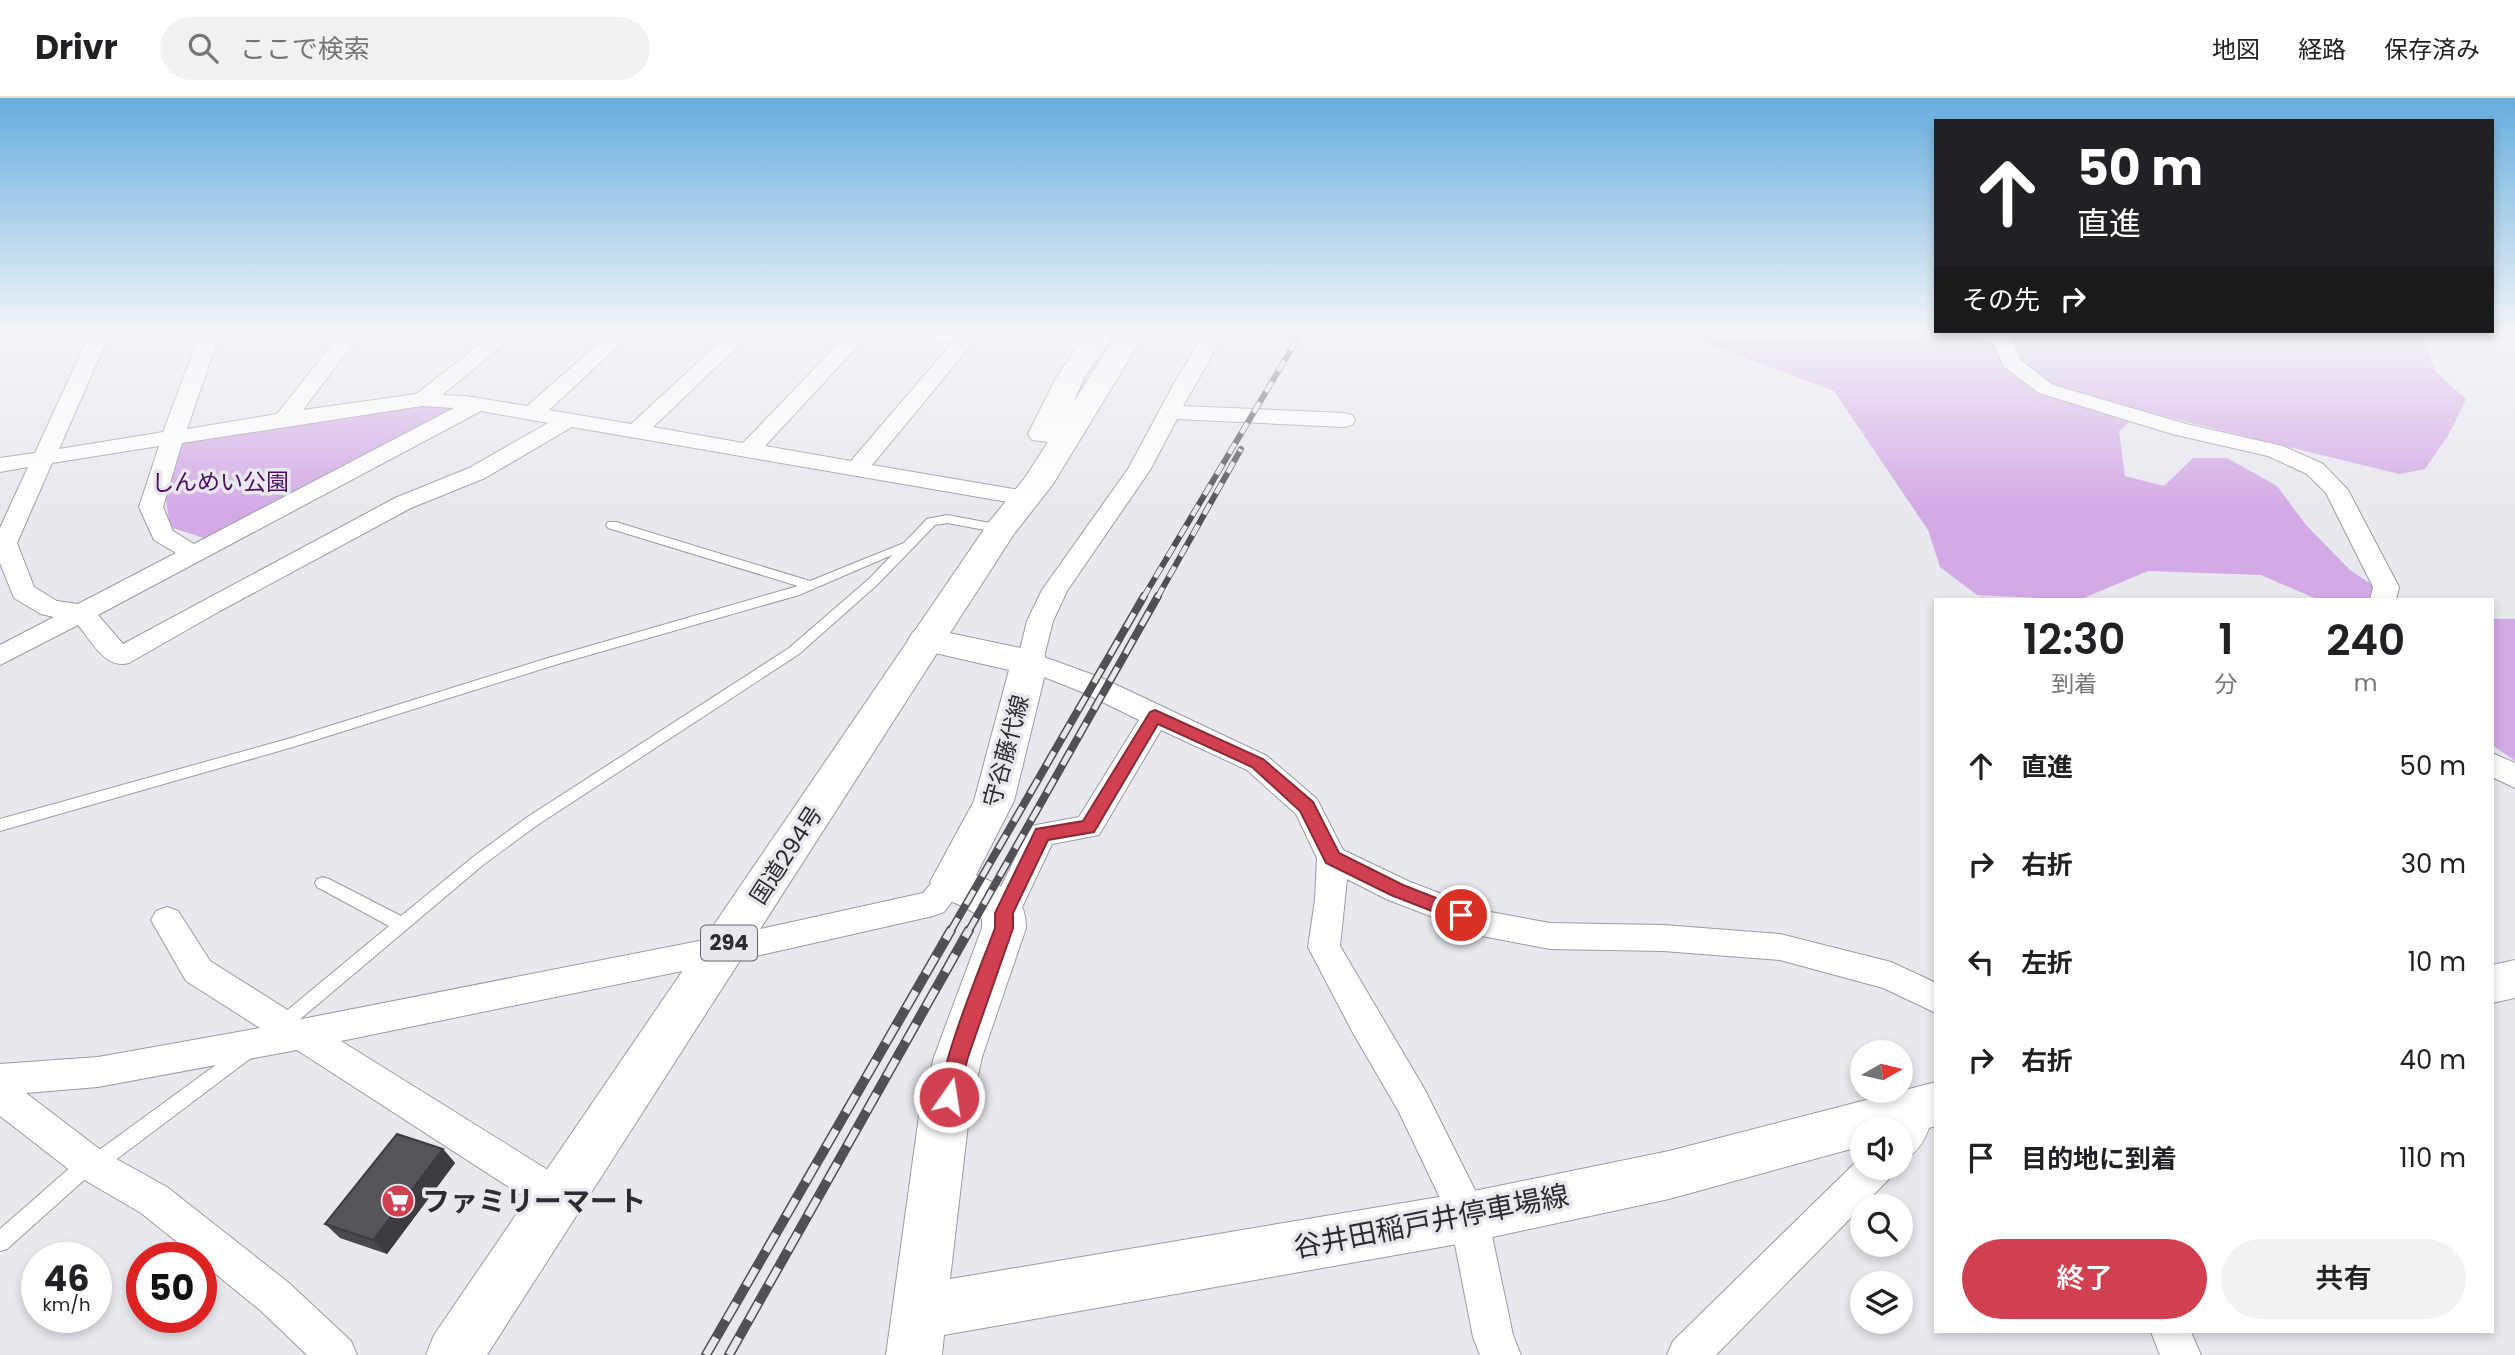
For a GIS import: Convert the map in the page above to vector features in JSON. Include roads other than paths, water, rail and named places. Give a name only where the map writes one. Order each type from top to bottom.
[{"type":"main road","name":"国道294号","points":[[1014,508],[1064,392]]},
{"type":"main road","name":"国道294号","points":[[454,1355],[1092,392]]},
{"type":"main road","name":"守谷藤代線","points":[[926,640],[1030,662],[994,802],[951,882]]},
{"type":"main road","points":[[913,1342],[944,1116],[958,1057],[1004,928],[1004,913],[989,898],[951,882]]},
{"type":"main road","points":[[2494,984],[2515,979]]},
{"type":"main road","name":"谷井田稲戸井停車場線","points":[[913,1342],[1918,1119]]},
{"type":"street","points":[[72,392],[5,543],[23,592],[50,608],[82,613],[120,657],[211,605],[403,503],[477,473],[568,420]]},
{"type":"street","points":[[189,392],[151,507],[163,535],[194,554]]},
{"type":"street","points":[[284,420],[306,392]]},
{"type":"street","points":[[422,400],[433,392]]},
{"type":"street","points":[[531,414],[556,392]]},
{"type":"street","points":[[636,432],[679,392]]},
{"type":"street","points":[[750,449],[804,392]]},
{"type":"street","points":[[856,469],[921,392]]},
{"type":"street","points":[[1180,392],[1139,470],[1055,590],[1040,621],[1030,662],[1092,685],[1257,763],[1307,807],[1332,858],[1331,900],[1324,947],[1365,1023],[1412,1101],[1469,1217],[1493,1337],[1500,1355]]},
{"type":"street","points":[[2055,392],[2180,429],[2275,451],[2315,469],[2336,490],[2386,587],[2384,598]]},
{"type":"street","points":[[0,465],[422,400],[478,404],[750,449],[856,469],[1014,508]]},
{"type":"street","points":[[0,656],[478,404]]},
{"type":"street","points":[[1168,412],[1344,420]]},
{"type":"street","points":[[1004,913],[1042,834],[1088,827],[1155,716]]},
{"type":"street","points":[[2494,763],[2515,777]]},
{"type":"street","points":[[1332,858],[1397,890],[1482,923],[1550,936],[1663,938],[1780,947],[1891,976],[1934,998]]},
{"type":"street","points":[[0,1080],[97,1072],[725,949],[933,903],[951,882]]},
{"type":"street","points":[[167,920],[198,971],[281,1034],[559,1198]]},
{"type":"street","points":[[0,1095],[91,1164],[154,1200],[275,1297],[337,1355]]},
{"type":"street","points":[[1687,1355],[1863,1180]]},
{"type":"street","points":[[2171,1333],[2181,1355]]},
{"type":"lane","points":[[0,1242],[91,1164],[281,1034],[400,923],[531,822],[731,695],[794,651],[874,581],[931,522],[1014,508]]},
{"type":"lane","points":[[612,525],[812,586]]},
{"type":"lane","points":[[0,825],[293,742],[553,661],[812,586],[911,543]]},
{"type":"lane","points":[[323,883],[400,923]]},
{"type":"railway","points":[[1143,598],[1266,392]]},
{"type":"railway","points":[[1157,598],[1241,449]]},
{"type":"railway","points":[[950,932],[1144,596]]},
{"type":"railway","points":[[968,932],[1158,596]]},
{"type":"railway","points":[[706,1355],[951,930]]},
{"type":"railway","points":[[729,1355],[969,930]]},
{"type":"place","name":"ファミリーマート","points":[[398,1201]]},
{"type":"park label","name":"しんめい公園","points":[[220,482]]}]
